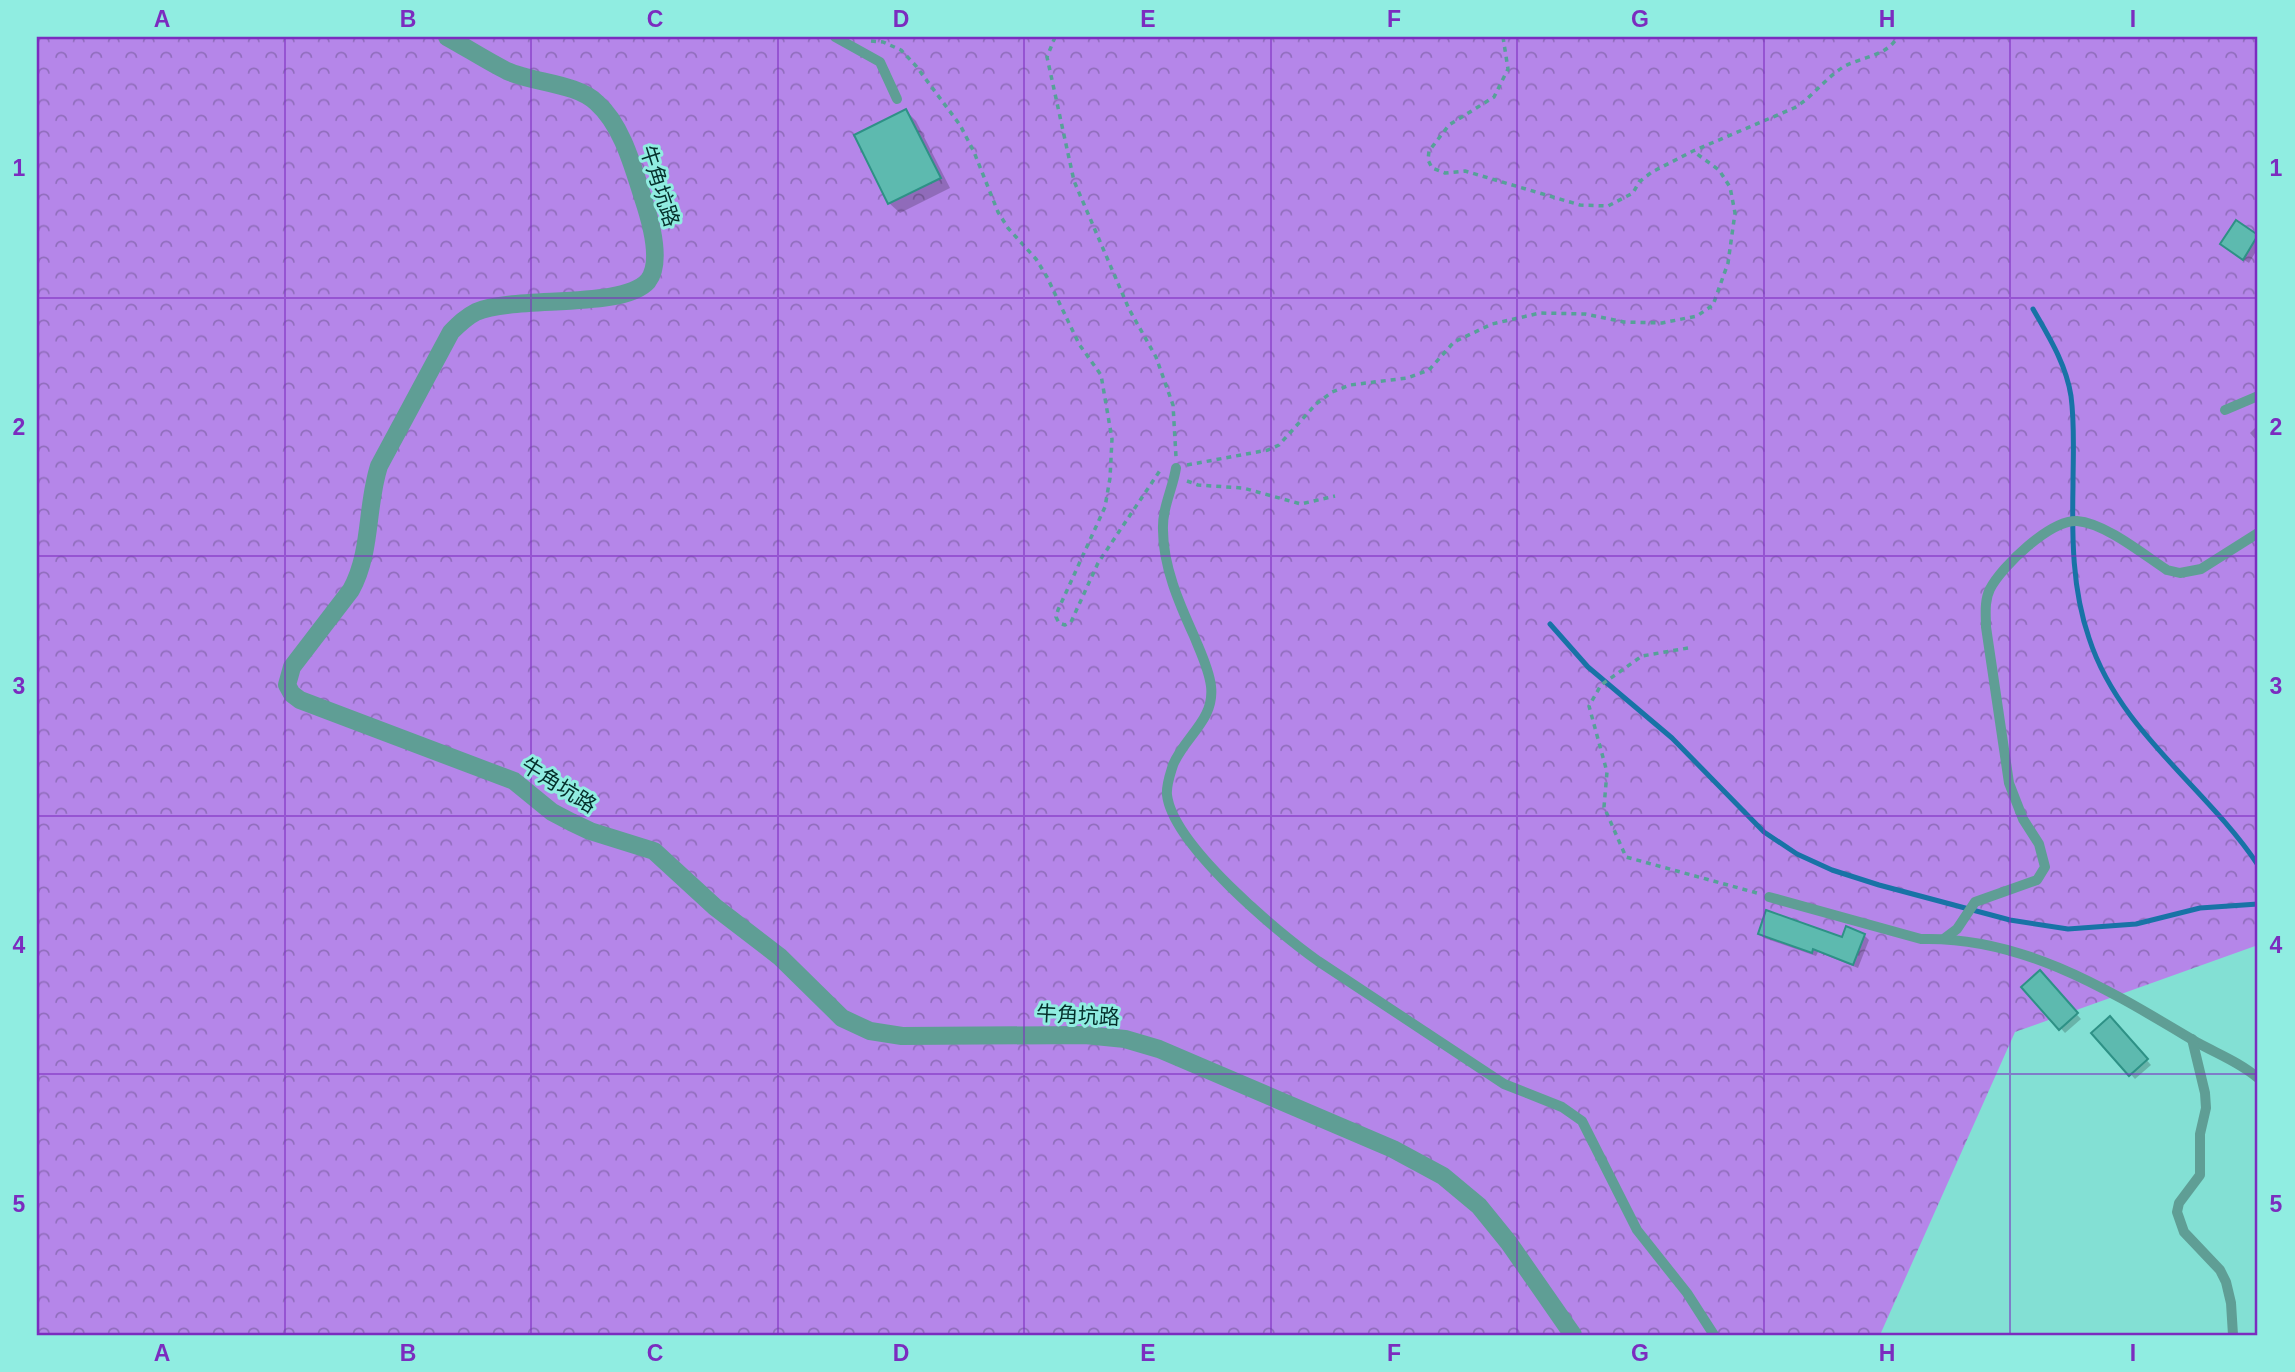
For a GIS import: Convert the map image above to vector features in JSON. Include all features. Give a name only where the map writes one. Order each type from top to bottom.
[{"type":"street","name":"牛角坑路","points":[[447,37],[508,71],[580,93],[596,101],[610,117],[621,139],[643,198],[655,244],[654,265],[649,280],[626,293],[488,308],[461,321],[451,332],[379,466],[370,503],[363,564],[358,577],[292,667],[287,685],[292,694],[300,700],[514,781],[552,812],[571,822],[590,831],[654,851],[715,907],[780,957],[842,1018],[870,1031],[902,1036],[1085,1035],[1125,1039],[1159,1049],[1394,1149],[1443,1176],[1479,1206],[1509,1243],[1573,1335]]},
{"type":"lane","points":[[839,38],[880,62],[897,99]]},
{"type":"lane","points":[[2225,410],[2258,396]]},
{"type":"lane","points":[[1176,472],[1165,510],[1164,550],[1172,582],[1203,658],[1212,696],[1203,722],[1175,761],[1168,780],[1167,796],[1175,820],[1188,841],[1251,906],[1290,941],[1318,961],[1504,1084],[1562,1107],[1582,1121],[1637,1230],[1687,1293],[1714,1335]]},
{"type":"lane","points":[[1945,939],[1957,929],[1975,902],[2037,880],[2045,867],[2039,844],[2023,819],[2009,783],[1986,627],[1985,606],[1989,591],[1997,579],[2021,553],[2063,522],[2079,521],[2098,528],[2167,570],[2180,573],[2201,569],[2258,533]]},
{"type":"lane","points":[[1769,897],[1920,939],[1945,939],[1994,947],[2046,961],[2137,1005],[2258,1078]]},
{"type":"lane","points":[[2192,1039],[2206,1108],[2200,1134],[2200,1175],[2179,1203],[2178,1212],[2184,1232],[2220,1269],[2226,1282],[2231,1303],[2232,1335]]},
{"type":"path","points":[[1055,37],[1047,57],[1074,181],[1129,309],[1156,357],[1173,405],[1176,472]]},
{"type":"path","points":[[1503,37],[1508,69],[1494,97],[1449,125],[1429,151],[1428,160],[1432,168],[1445,173],[1465,171],[1587,207],[1608,206],[1633,194],[1639,182],[1652,172],[1693,151],[1794,108],[1806,101],[1838,71],[1886,50],[1897,37]]},
{"type":"path","points":[[839,38],[884,41],[901,50],[916,66],[960,125],[998,212],[1008,228],[1036,259],[1079,344],[1101,375],[1112,439],[1110,478],[1105,507],[1058,610],[1056,617],[1059,623],[1065,625],[1071,622],[1098,563],[1161,468]]},
{"type":"path","points":[[1176,472],[1204,461],[1268,450],[1279,445],[1316,404],[1332,391],[1350,385],[1407,378],[1429,370],[1454,342],[1492,324],[1540,313],[1585,314],[1624,322],[1662,323],[1697,316],[1713,305],[1717,295],[1728,263],[1735,213],[1730,187],[1719,170],[1693,151]]},
{"type":"path","points":[[1168,458],[1175,447]]},
{"type":"path","points":[[1176,472],[1198,485],[1243,488],[1301,504],[1335,496]]},
{"type":"path","points":[[1688,648],[1643,656],[1601,685],[1589,706],[1607,772],[1604,807],[1626,857],[1769,897]]},
{"type":"green space","points":[[37,37],[2258,37],[2258,945],[2015,1032],[1880,1335],[37,1335]]},
{"type":"building","points":[[906,109],[941,178],[888,204],[854,135]]},
{"type":"building","points":[[2236,220],[2258,235],[2243,260],[2220,244]]},
{"type":"building","points":[[1766,910],[1842,937],[1846,926],[1865,934],[1853,965],[1813,949],[1812,953],[1758,934]]},
{"type":"building","points":[[2040,970],[2078,1013],[2059,1030],[2021,987]]},
{"type":"building","points":[[2110,1016],[2148,1059],[2129,1076],[2091,1033]]},
{"type":"waterway","points":[[2033,309],[2051,340],[2069,384],[2073,430],[2074,563],[2079,601],[2089,638],[2103,671],[2121,702],[2165,757],[2237,836],[2258,865]]},
{"type":"waterway","points":[[1550,624],[1588,667],[1672,738],[1764,832],[1797,854],[1832,870],[2010,920],[2068,929],[2136,924],[2200,908],[2258,904]]}]
